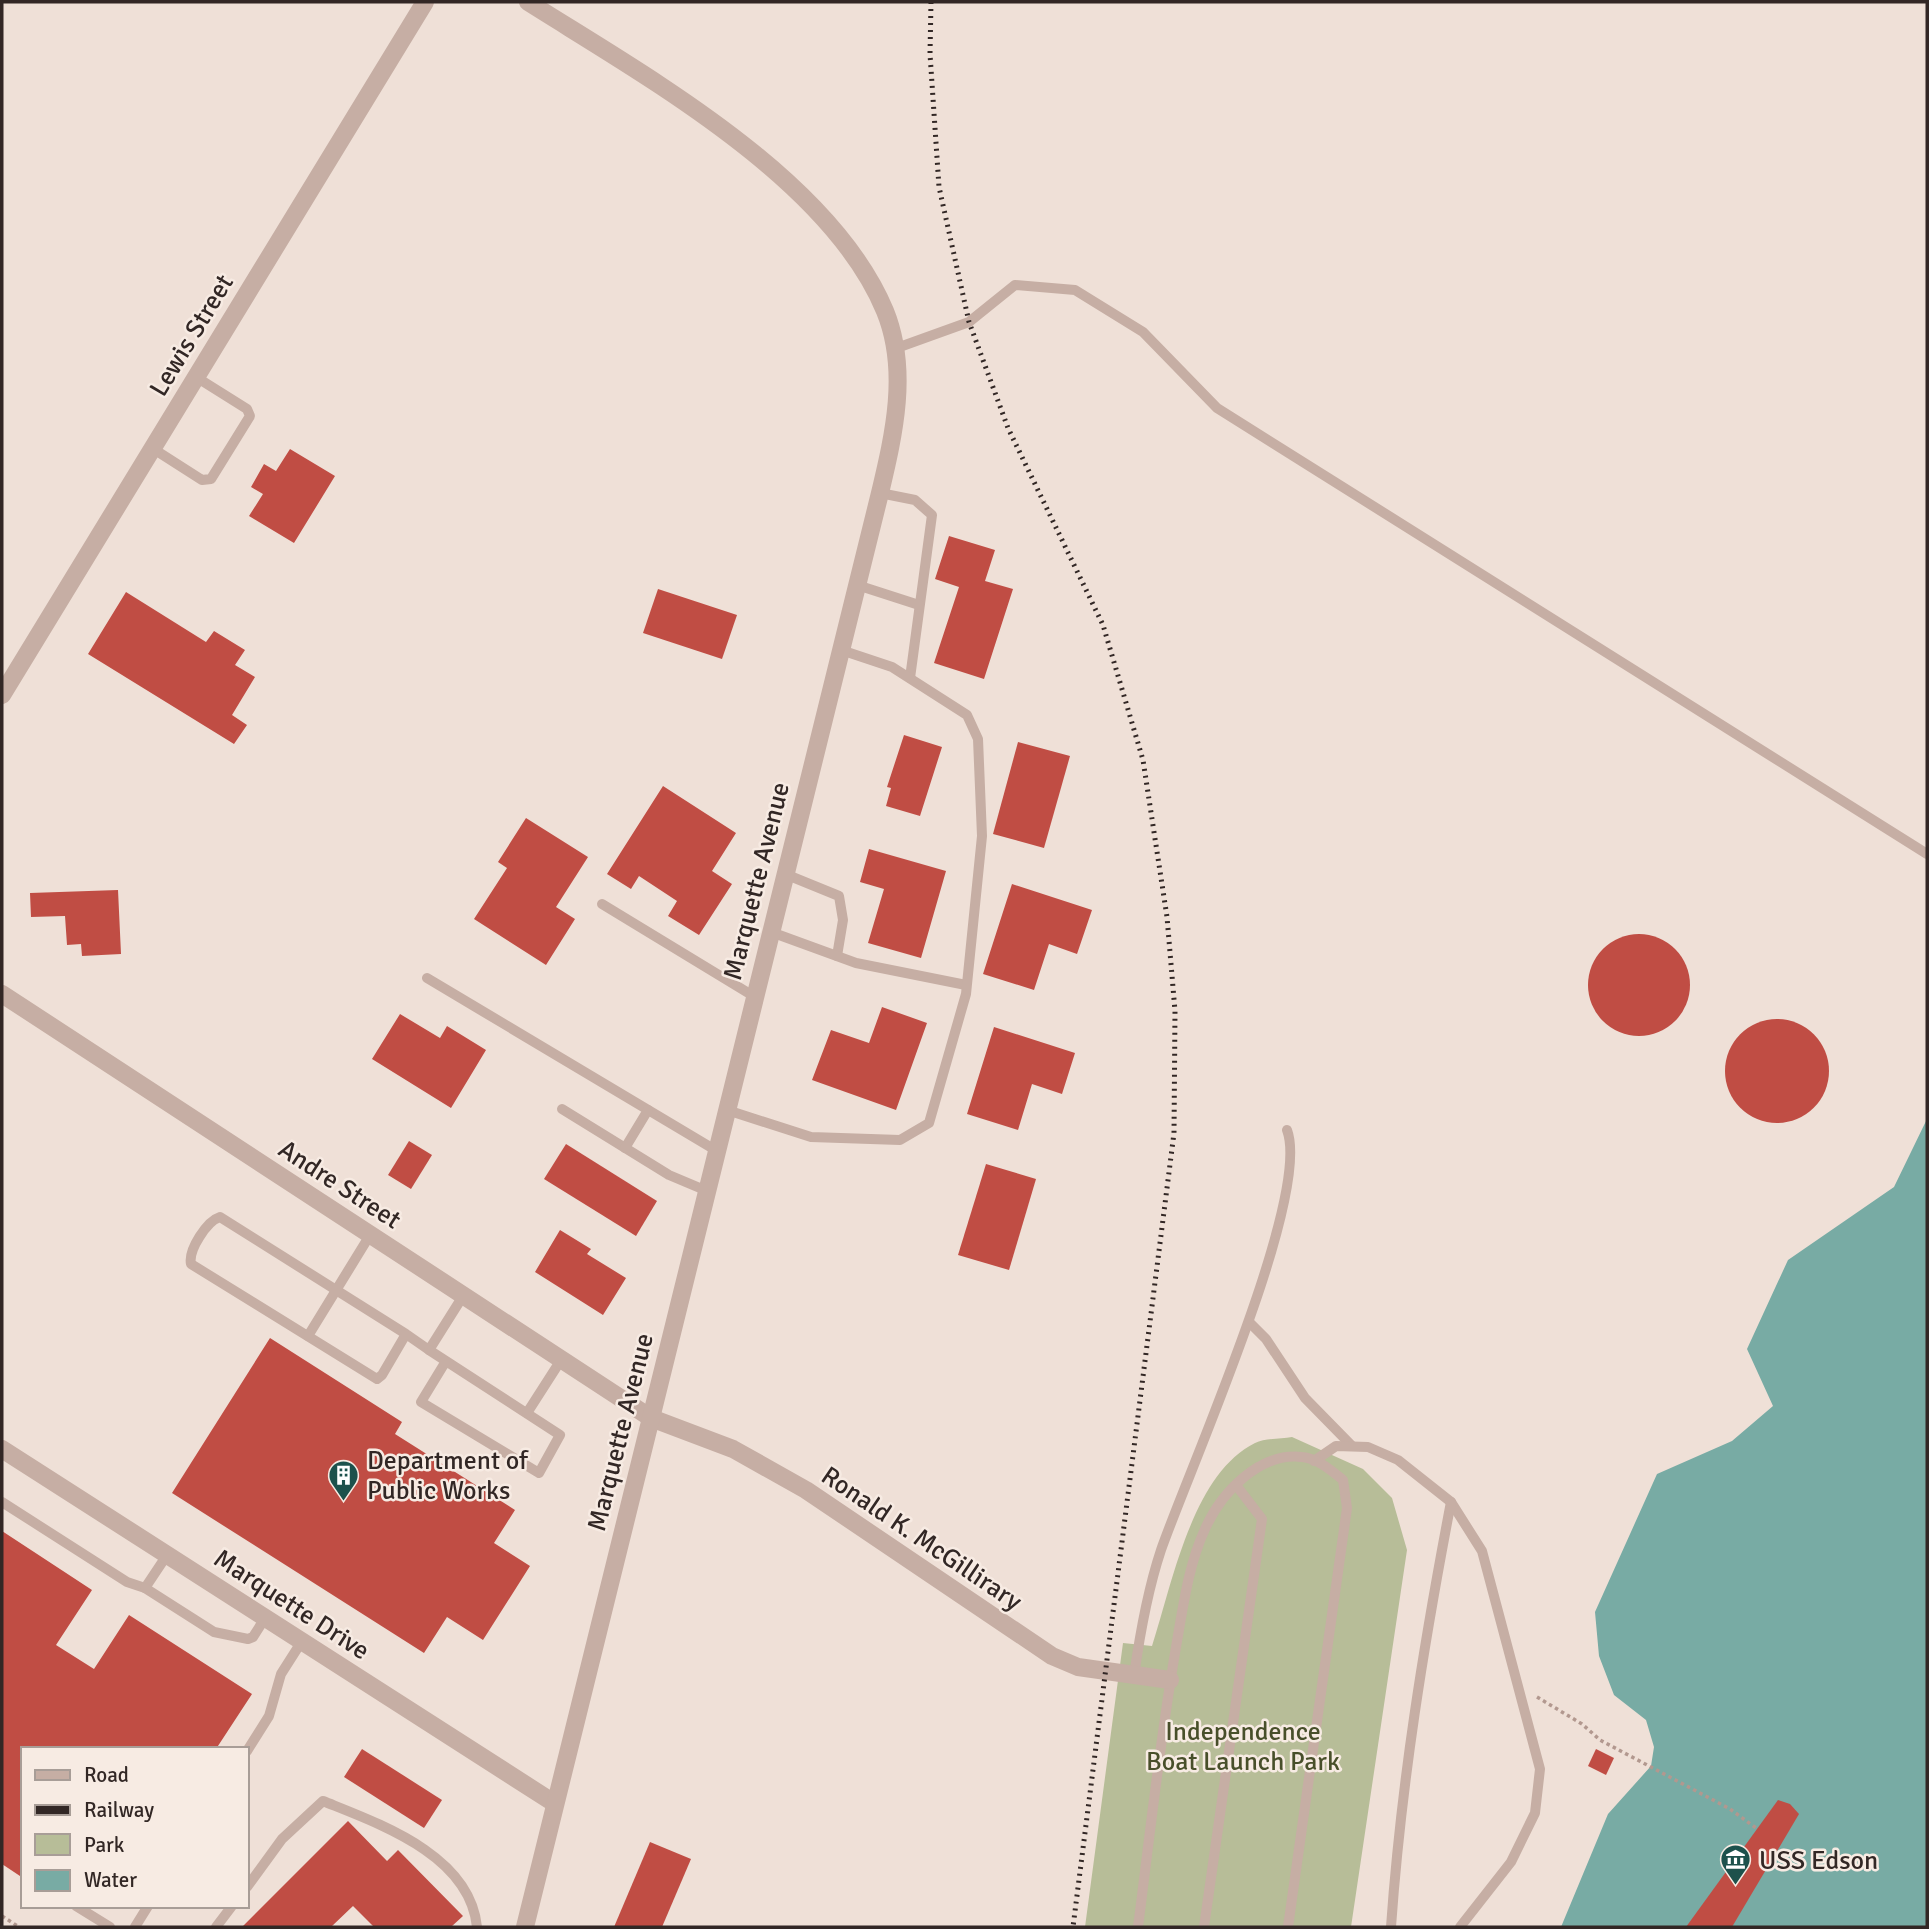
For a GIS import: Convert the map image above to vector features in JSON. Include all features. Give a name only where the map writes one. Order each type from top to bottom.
[{"type":"street","name":"Lewis Street","points":[[2,695],[425,2]]},
{"type":"street","name":"Marquette Avenue","points":[[525,1927],[880,493],[899,403],[894,349],[885,312],[866,275],[843,243],[804,200],[757,156],[694,107],[528,2]]},
{"type":"street","name":"Andre Street","points":[[2,994],[651,1418]]},
{"type":"street","name":"Ronald K. McGillirary","points":[[651,1418],[733,1449],[806,1490],[1052,1656],[1078,1667],[1170,1680]]},
{"type":"street","name":"Marquette Drive","points":[[2,1449],[554,1804]]},
{"type":"lane","points":[[894,349],[969,323],[1015,285],[1075,290],[1143,332],[1217,408],[1927,854]]},
{"type":"lane","points":[[152,449],[202,480],[211,479],[250,416],[247,409],[195,377]]},
{"type":"lane","points":[[880,493],[915,500],[932,515],[910,678]]},
{"type":"lane","points":[[857,585],[919,605]]},
{"type":"lane","points":[[727,1110],[811,1137],[900,1140],[929,1123],[967,985],[982,836],[978,739],[967,715],[892,667],[841,650]]},
{"type":"lane","points":[[785,874],[839,896],[843,920],[837,956]]},
{"type":"lane","points":[[602,904],[755,998]]},
{"type":"lane","points":[[771,932],[856,963],[967,985]]},
{"type":"lane","points":[[427,978],[717,1151]]},
{"type":"lane","points":[[562,1110],[669,1175],[707,1191]]},
{"type":"lane","points":[[625,1148],[648,1110]]},
{"type":"lane","points":[[1134,1675],[1144,1605],[1161,1551],[1249,1322],[1290,1170],[1292,1142],[1287,1130]]},
{"type":"lane","points":[[407,1334],[382,1375],[376,1379],[191,1264],[191,1253],[212,1220],[220,1217],[407,1334],[560,1435],[539,1473],[421,1402],[446,1361]]},
{"type":"lane","points":[[308,1336],[370,1235]]},
{"type":"lane","points":[[429,1350],[463,1296]]},
{"type":"lane","points":[[1249,1322],[1266,1339],[1305,1398],[1352,1446]]},
{"type":"lane","points":[[527,1413],[561,1360]]},
{"type":"lane","points":[[1314,1461],[1336,1446],[1368,1447],[1398,1460],[1451,1502],[1482,1551],[1540,1769],[1535,1812],[1511,1862],[1460,1927]]},
{"type":"lane","points":[[1138,1927],[1170,1680],[1192,1566],[1205,1527],[1247,1473],[1277,1460],[1303,1456],[1343,1480],[1347,1508],[1288,1927]]},
{"type":"lane","points":[[1204,1927],[1262,1519],[1236,1485]]},
{"type":"lane","points":[[2,1502],[127,1582],[145,1588],[214,1632],[248,1639],[265,1618]]},
{"type":"lane","points":[[1391,1927],[1401,1802],[1423,1651],[1451,1502]]},
{"type":"lane","points":[[145,1588],[167,1555]]},
{"type":"lane","points":[[248,1749],[269,1716],[281,1674],[302,1642]]},
{"type":"lane","points":[[248,1885],[282,1839],[323,1801],[413,1841],[448,1869],[475,1910],[477,1927]]},
{"type":"lane","points":[[79,1908],[110,1927]]},
{"type":"lane","points":[[135,1927],[147,1908]]},
{"type":"lane","points":[[216,1927],[230,1908]]},
{"type":"path","points":[[1520,1687],[1582,1724],[1600,1740],[1731,1810],[1756,1828]]},
{"type":"path","points":[[2,1916],[19,1927]]},
{"type":"green space","name":"Independence Boat Launch Park","points":[[1292,1437],[1363,1469],[1392,1498],[1407,1550],[1351,1927],[1085,1927],[1123,1643],[1152,1646],[1187,1533],[1215,1479],[1233,1458],[1255,1443]]},
{"type":"water","points":[[1927,1119],[1927,1927],[1561,1927],[1608,1814],[1651,1766],[1654,1747],[1646,1720],[1614,1695],[1599,1656],[1595,1612],[1657,1474],[1732,1441],[1773,1406],[1747,1349],[1788,1260],[1894,1187]]},
{"type":"building","points":[[290,449],[335,476],[294,543],[249,516],[263,494],[251,487],[264,464],[276,471]]},
{"type":"building","points":[[949,536],[995,550],[985,581],[1013,589],[984,679],[934,663],[959,587],[935,579]]},
{"type":"building","points":[[658,589],[737,615],[722,659],[643,633]]},
{"type":"building","points":[[126,592],[206,642],[214,631],[245,650],[235,665],[255,677],[232,715],[247,725],[234,744],[88,654]]},
{"type":"building","points":[[904,735],[942,747],[920,816],[886,806],[891,788],[887,787]]},
{"type":"building","points":[[1018,742],[1070,756],[1044,848],[993,834]]},
{"type":"building","points":[[663,786],[736,833],[712,871],[732,884],[699,935],[668,916],[677,901],[639,876],[631,889],[607,874]]},
{"type":"building","points":[[526,818],[588,857],[556,907],[575,919],[546,965],[474,919],[507,868],[498,862]]},
{"type":"building","points":[[869,849],[946,871],[921,958],[868,943],[884,889],[860,882]]},
{"type":"building","points":[[1012,884],[1092,910],[1077,954],[1049,944],[1034,990],[983,974]]},
{"type":"building","points":[[118,890],[121,954],[82,956],[81,944],[67,945],[65,916],[31,917],[30,893]]},
{"type":"building","points":[[1639,934],[1659,937],[1682,956],[1687,965],[1690,985],[1687,1005],[1668,1028],[1659,1033],[1639,1036],[1619,1033],[1596,1014],[1591,1005],[1588,985],[1591,965],[1610,942],[1619,937]]},
{"type":"building","points":[[882,1007],[927,1023],[896,1110],[812,1080],[831,1030],[869,1043]]},
{"type":"building","points":[[400,1014],[440,1038],[447,1026],[486,1050],[451,1108],[372,1059]]},
{"type":"building","points":[[1777,1019],[1797,1023],[1820,1042],[1825,1051],[1829,1071],[1825,1091],[1806,1114],[1797,1119],[1777,1123],[1757,1119],[1734,1100],[1729,1091],[1725,1071],[1729,1051],[1748,1028],[1757,1023]]},
{"type":"building","points":[[994,1027],[1075,1053],[1062,1094],[1032,1084],[1018,1130],[967,1114]]},
{"type":"building","points":[[409,1141],[432,1155],[411,1189],[388,1175]]},
{"type":"building","points":[[566,1144],[657,1201],[636,1236],[544,1179]]},
{"type":"building","points":[[986,1164],[1036,1179],[1009,1270],[958,1255]]},
{"type":"building","points":[[560,1230],[591,1249],[587,1254],[626,1278],[603,1315],[535,1272]]},
{"type":"building","name":"Department of Public Works","points":[[270,1338],[402,1422],[395,1434],[515,1510],[494,1543],[530,1566],[483,1640],[447,1617],[424,1653],[172,1493]]},
{"type":"building","points":[[2,1531],[92,1590],[56,1645],[94,1669],[129,1615],[252,1694],[217,1747],[21,1747],[21,1877],[2,1864]]},
{"type":"building","points":[[362,1749],[442,1800],[424,1828],[344,1777]]},
{"type":"building","points":[[1596,1749],[1614,1758],[1606,1775],[1588,1766]]},
{"type":"building","name":"USS Edson","points":[[1778,1800],[1790,1804],[1799,1814],[1732,1927],[1686,1927]]},
{"type":"building","points":[[348,1821],[387,1861],[398,1850],[463,1916],[451,1927],[374,1927],[353,1906],[331,1927],[242,1927]]},
{"type":"building","points":[[650,1842],[691,1859],[662,1927],[614,1927]]},
{"type":"railway","points":[[931,2],[930,54],[939,187],[969,322],[1008,428],[1103,625],[1143,760],[1167,917],[1175,1011],[1174,1133],[1073,1927]]},
{"type":"place","name":"Department of Public Works","points":[[344,1502]]},
{"type":"place","name":"USS Edson","points":[[1736,1887]]}]
